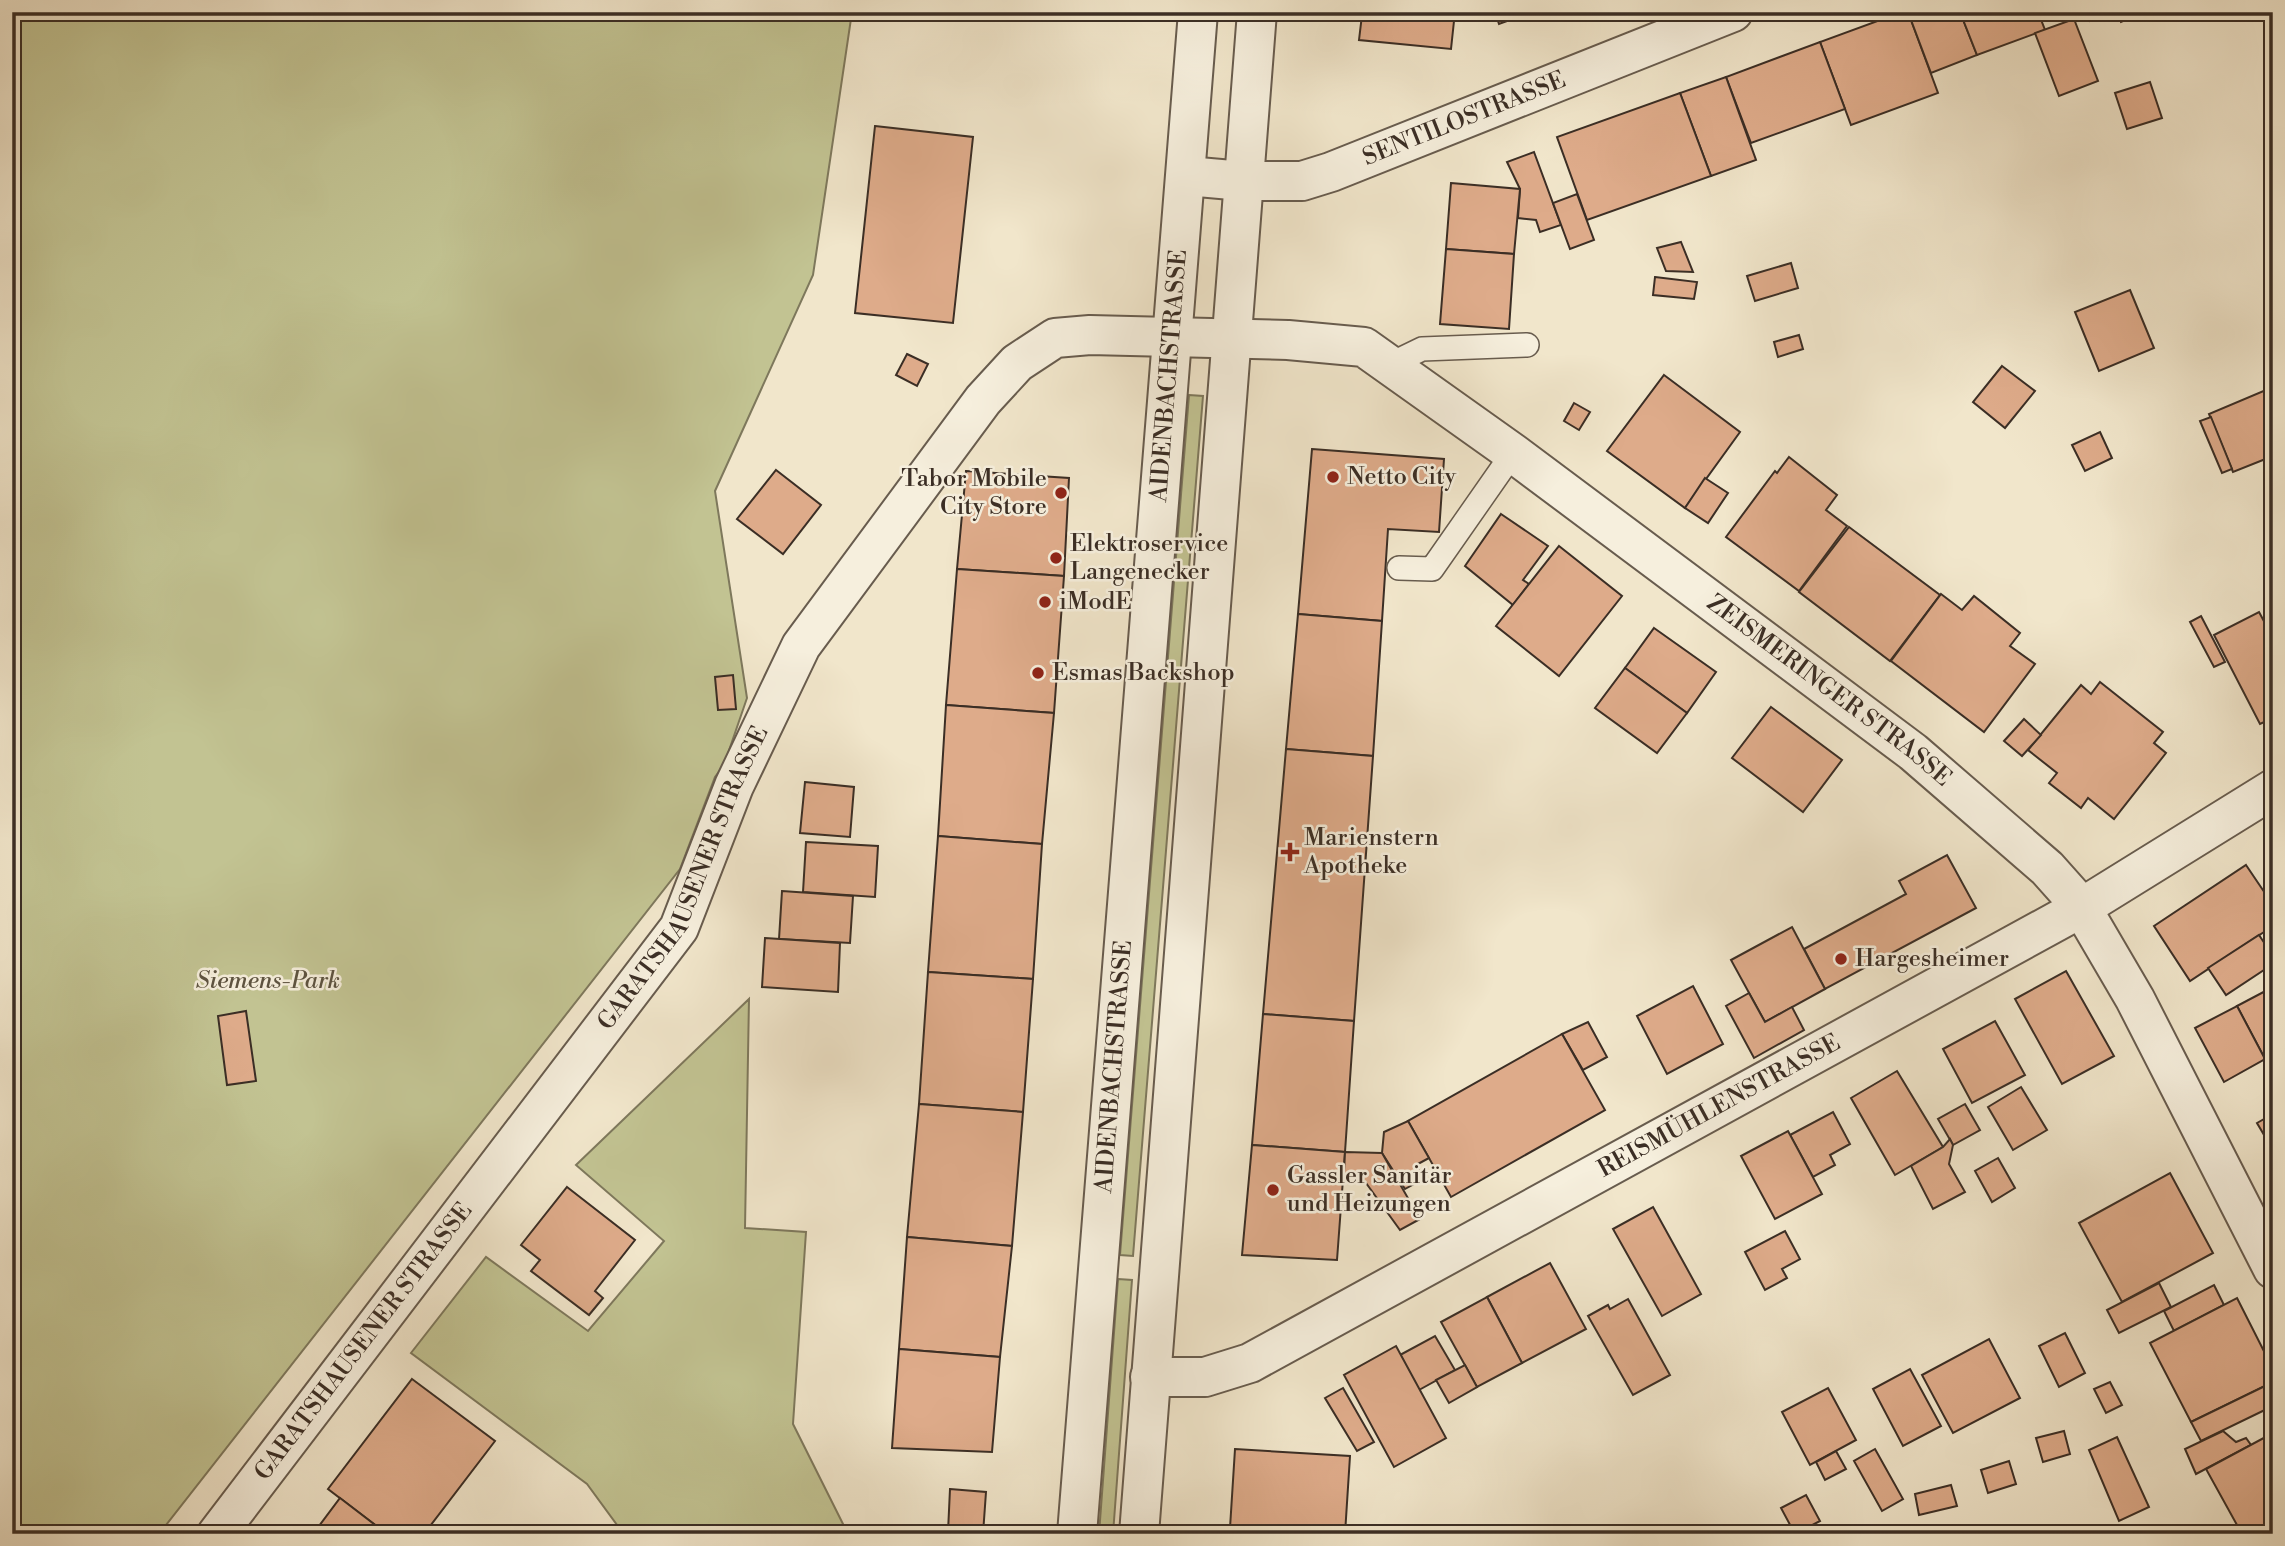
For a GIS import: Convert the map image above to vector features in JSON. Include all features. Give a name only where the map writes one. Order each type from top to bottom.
[{"type":"street","name":"AIDENBACHSTRASSE","points":[[1139,1534],[1150,1377],[1202,337],[1187,176],[1198,12]]},
{"type":"street","name":"AIDENBACHSTRASSE","points":[[1077,1534],[1202,337],[1243,181],[1257,12]]},
{"type":"street","name":"SENTILOSTRASSE","points":[[1187,176],[1243,181],[1302,181],[1331,172],[1733,12]]},
{"type":"street","name":"GARATSHAUSENER STRASSE","points":[[217,1534],[679,928],[734,786],[777,722],[801,646],[983,400],[1017,363],[1055,338],[1090,335],[1202,337]]},
{"type":"street","name":"ZEISMERINGER STRASSE","points":[[1202,337],[1288,340],[1364,347],[1513,453],[1913,752],[2047,868],[2081,908],[2135,999],[2273,1269]]},
{"type":"street","name":"REISMÜHLENSTRASSE","points":[[1150,1377],[1205,1377],[1250,1363],[2081,908],[2273,789]]},
{"type":"lane","points":[[1389,365],[1422,349],[1527,345]]},
{"type":"lane","points":[[1399,568],[1432,569],[1513,453]]},
{"type":"green space","name":"Siemens-Park","points":[[12,12],[852,12],[813,275],[715,491],[747,698],[724,765],[715,777],[680,869],[159,1534],[12,1534]]},
{"type":"green space","points":[[1189,395],[1203,396],[1133,1256],[1120,1255]]},
{"type":"green space","points":[[749,999],[745,1228],[806,1232],[793,1424],[843,1524],[842,1534],[616,1534],[620,1529],[587,1484],[411,1353],[486,1257],[588,1331],[664,1241],[576,1165]]},
{"type":"green space","points":[[1118,1279],[1132,1280],[1113,1534],[1099,1534]]},
{"type":"building","points":[[1370,12],[1444,12],[1443,20],[1454,21],[1451,49],[1359,40],[1362,15],[1370,15]]},
{"type":"building","points":[[1495,12],[1532,12],[1499,24]]},
{"type":"building","points":[[1908,12],[1938,93],[1851,125],[1820,42]]},
{"type":"building","points":[[1908,12],[1960,12],[1977,55],[1931,73]]},
{"type":"building","points":[[1960,12],[2038,12],[2045,30],[1977,55]]},
{"type":"building","points":[[2087,12],[2110,12],[2090,21]]},
{"type":"building","points":[[2117,12],[2144,12],[2121,22]]},
{"type":"building","points":[[2074,19],[2098,81],[2059,96],[2035,33]]},
{"type":"building","points":[[1820,42],[1845,109],[1751,143],[1726,77]]},
{"type":"building","points":[[1726,77],[1756,160],[1711,176],[1680,93]]},
{"type":"building","points":[[2150,82],[2162,118],[2127,129],[2115,93]]},
{"type":"building","points":[[1680,93],[1711,176],[1587,220],[1557,137]]},
{"type":"building","points":[[875,126],[973,137],[953,323],[855,313]]},
{"type":"building","points":[[1534,152],[1561,225],[1540,232],[1536,220],[1518,218],[1520,189],[1507,162]]},
{"type":"building","points":[[1451,183],[1520,189],[1514,254],[1446,249]]},
{"type":"building","points":[[1577,194],[1594,240],[1570,249],[1553,203]]},
{"type":"building","points":[[1681,242],[1693,272],[1666,271],[1657,248]]},
{"type":"building","points":[[1446,249],[1514,254],[1509,329],[1440,324]]},
{"type":"building","points":[[1791,263],[1798,288],[1755,301],[1747,276]]},
{"type":"building","points":[[1655,277],[1697,282],[1694,299],[1653,295]]},
{"type":"building","points":[[2130,290],[2154,348],[2099,371],[2075,312]]},
{"type":"building","points":[[1799,335],[1803,349],[1778,357],[1774,342]]},
{"type":"building","points":[[907,354],[928,364],[917,386],[896,375]]},
{"type":"building","points":[[2002,366],[2035,391],[2005,428],[1973,402]]},
{"type":"building","points":[[1664,375],[1740,432],[1685,508],[1607,451]]},
{"type":"building","points":[[2273,387],[2273,456],[2233,472],[2209,414]]},
{"type":"building","points":[[1574,403],[1590,412],[1579,430],[1564,421]]},
{"type":"building","points":[[2211,417],[2232,469],[2222,473],[2200,421]]},
{"type":"building","points":[[2100,432],[2112,458],[2085,471],[2072,445]]},
{"type":"building","points":[[1312,449],[1444,459],[1439,532],[1388,529],[1382,621],[1298,614]]},
{"type":"building","points":[[1789,457],[1837,495],[1826,510],[1847,526],[1799,591],[1726,537],[1775,471],[1777,473]]},
{"type":"building","points":[[776,470],[821,505],[783,554],[737,519]]},
{"type":"building","points":[[966,471],[1069,478],[1064,576],[957,569]]},
{"type":"building","points":[[1705,478],[1728,493],[1708,523],[1685,508]]},
{"type":"building","points":[[1501,514],[1548,546],[1523,580],[1529,584],[1513,605],[1465,566]]},
{"type":"building","points":[[1849,527],[1940,595],[1890,661],[1799,592]]},
{"type":"building","points":[[1559,546],[1622,596],[1559,676],[1496,626]]},
{"type":"building","points":[[957,569],[1064,576],[1054,713],[946,705]]},
{"type":"building","points":[[1941,594],[1962,610],[1974,596],[2020,633],[2010,646],[2035,664],[1984,732],[1891,661]]},
{"type":"building","points":[[2259,612],[2273,638],[2273,718],[2260,724],[2214,635]]},
{"type":"building","points":[[1298,614],[1382,621],[1373,756],[1286,749]]},
{"type":"building","points":[[2201,616],[2225,662],[2214,667],[2190,622]]},
{"type":"building","points":[[1654,628],[1716,672],[1687,713],[1625,668]]},
{"type":"building","points":[[1625,668],[1687,713],[1657,753],[1595,708]]},
{"type":"building","points":[[733,675],[736,709],[718,710],[715,677]]},
{"type":"building","points":[[2100,682],[2163,732],[2154,743],[2166,753],[2114,819],[2088,798],[2081,808],[2049,783],[2057,773],[2028,750],[2081,685],[2091,694]]},
{"type":"building","points":[[946,705],[1054,713],[1042,844],[938,836]]},
{"type":"building","points":[[1771,707],[1842,760],[1803,812],[1732,758]]},
{"type":"building","points":[[2024,719],[2041,735],[2022,756],[2004,741]]},
{"type":"building","points":[[1286,749],[1373,756],[1354,1021],[1263,1014]]},
{"type":"building","points":[[805,782],[854,787],[850,837],[800,833]]},
{"type":"building","points":[[938,836],[1042,844],[1033,979],[928,972]]},
{"type":"building","points":[[806,842],[878,846],[875,897],[803,892]]},
{"type":"building","points":[[1947,855],[1976,908],[1825,989],[1804,949],[1906,894],[1899,881]]},
{"type":"building","points":[[2246,865],[2273,905],[2273,926],[2190,981],[2154,926]]},
{"type":"building","points":[[782,891],[853,896],[850,943],[779,939]]},
{"type":"building","points":[[1792,927],[1825,989],[1765,1022],[1731,960]]},
{"type":"building","points":[[2259,935],[2273,956],[2273,964],[2226,995],[2208,968]]},
{"type":"building","points":[[765,938],[840,943],[838,992],[762,987]]},
{"type":"building","points":[[2066,971],[2114,1056],[2062,1084],[2015,999]]},
{"type":"building","points":[[928,972],[1033,979],[1023,1112],[919,1104]]},
{"type":"building","points":[[1693,986],[1723,1044],[1667,1074],[1637,1016]]},
{"type":"building","points":[[2273,987],[2273,1055],[2265,1059],[2237,1006]]},
{"type":"building","points":[[1749,993],[1765,1022],[1792,1007],[1804,1030],[1754,1058],[1726,1006]]},
{"type":"building","points":[[2237,1006],[2265,1059],[2224,1082],[2195,1028]]},
{"type":"building","points":[[246,1011],[256,1081],[227,1085],[218,1016]]},
{"type":"building","points":[[1263,1014],[1354,1021],[1345,1152],[1252,1145]]},
{"type":"building","points":[[1995,1021],[2025,1075],[1972,1103],[1943,1049]]},
{"type":"building","points":[[1588,1022],[1607,1057],[1583,1070],[1562,1034]]},
{"type":"building","points":[[1562,1034],[1605,1110],[1451,1197],[1408,1121]]},
{"type":"building","points":[[1897,1071],[1943,1147],[1895,1175],[1851,1098]]},
{"type":"building","points":[[2021,1087],[2047,1130],[2013,1150],[1988,1107]]},
{"type":"building","points":[[919,1104],[1023,1112],[1012,1246],[907,1237]]},
{"type":"building","points":[[1965,1104],[1980,1130],[1953,1145],[1938,1119]]},
{"type":"building","points":[[1833,1112],[1850,1144],[1830,1155],[1835,1165],[1813,1177],[1790,1135]]},
{"type":"building","points":[[2273,1114],[2273,1150],[2257,1123]]},
{"type":"building","points":[[1408,1121],[1429,1158],[1416,1165],[1423,1179],[1405,1189],[1382,1153],[1384,1132]]},
{"type":"building","points":[[1788,1131],[1822,1194],[1775,1219],[1741,1156]]},
{"type":"building","points":[[1950,1139],[1953,1145],[1949,1164],[1965,1192],[1933,1209],[1911,1166],[1943,1147]]},
{"type":"building","points":[[1252,1145],[1345,1152],[1337,1260],[1242,1255]]},
{"type":"building","points":[[1345,1152],[1382,1153],[1420,1219],[1400,1230],[1366,1183],[1344,1173]]},
{"type":"building","points":[[1998,1158],[2015,1188],[1992,1202],[1975,1171]]},
{"type":"building","points":[[2170,1173],[2213,1253],[2122,1302],[2079,1223]]},
{"type":"building","points":[[567,1187],[635,1240],[595,1291],[603,1298],[589,1315],[531,1271],[540,1260],[521,1245]]},
{"type":"building","points":[[1653,1207],[1701,1294],[1662,1316],[1613,1229]]},
{"type":"building","points":[[1785,1231],[1800,1259],[1782,1269],[1787,1278],[1765,1290],[1745,1252]]},
{"type":"building","points":[[907,1237],[1012,1246],[1000,1357],[899,1349]]},
{"type":"building","points":[[1550,1263],[1586,1329],[1522,1363],[1487,1297]]},
{"type":"building","points":[[2159,1283],[2171,1307],[2119,1333],[2107,1310]]},
{"type":"building","points":[[2214,1285],[2224,1305],[2174,1331],[2164,1311]]},
{"type":"building","points":[[1487,1297],[1522,1363],[1477,1387],[1441,1322]]},
{"type":"building","points":[[2237,1298],[2273,1369],[2273,1382],[2191,1422],[2150,1343]]},
{"type":"building","points":[[1628,1299],[1670,1375],[1633,1395],[1588,1316],[1608,1305],[1610,1309]]},
{"type":"building","points":[[2065,1333],[2085,1373],[2059,1387],[2039,1346]]},
{"type":"building","points":[[1435,1336],[1455,1370],[1419,1390],[1400,1355]]},
{"type":"building","points":[[1989,1339],[2020,1398],[1953,1433],[1922,1375]]},
{"type":"building","points":[[1396,1346],[1446,1438],[1394,1467],[1344,1375]]},
{"type":"building","points":[[899,1349],[1000,1357],[992,1452],[892,1448]]},
{"type":"building","points":[[1465,1365],[1477,1387],[1449,1403],[1436,1380]]},
{"type":"building","points":[[1910,1369],[1941,1426],[1903,1446],[1873,1389]]},
{"type":"building","points":[[412,1379],[495,1441],[424,1534],[387,1534],[328,1489]]},
{"type":"building","points":[[2110,1382],[2122,1405],[2106,1413],[2094,1389]]},
{"type":"building","points":[[2269,1384],[2273,1392],[2273,1406],[2201,1441],[2191,1422]]},
{"type":"building","points":[[1343,1388],[1374,1442],[1357,1451],[1325,1398]]},
{"type":"building","points":[[1828,1388],[1856,1440],[1810,1465],[1782,1412]]},
{"type":"building","points":[[2064,1431],[2070,1454],[2043,1462],[2036,1438]]},
{"type":"building","points":[[2223,1431],[2236,1442],[2246,1438],[2251,1445],[2196,1474],[2185,1449]]},
{"type":"building","points":[[2273,1433],[2273,1526],[2259,1534],[2242,1534],[2206,1469]]},
{"type":"building","points":[[2117,1437],[2149,1507],[2119,1521],[2089,1450]]},
{"type":"building","points":[[1235,1449],[1350,1456],[1345,1534],[1230,1528]]},
{"type":"building","points":[[1875,1449],[1903,1499],[1882,1511],[1854,1461]]},
{"type":"building","points":[[1836,1451],[1846,1469],[1825,1480],[1816,1462]]},
{"type":"building","points":[[2009,1461],[2016,1484],[1988,1493],[1981,1470]]},
{"type":"building","points":[[1951,1485],[1957,1506],[1919,1515],[1915,1494]]},
{"type":"building","points":[[950,1489],[986,1492],[983,1534],[948,1532]]},
{"type":"building","points":[[1806,1495],[1820,1521],[1795,1534],[1781,1508]]},
{"type":"building","points":[[340,1498],[387,1534],[313,1534]]},
{"type":"building","points":[[298,1526],[308,1534],[293,1534]]},
{"type":"building","points":[[1212,1526],[1239,1528],[1239,1534],[1211,1534]]},
{"type":"building","points":[[2273,1526],[2273,1534],[2259,1534]]},
{"type":"place","name":"Netto City","points":[[1333,477]]},
{"type":"place","name":"Tabor Mobile City Store","points":[[1061,493]]},
{"type":"place","name":"Elektroservice Langenecker","points":[[1056,558]]},
{"type":"place","name":"iModE","points":[[1045,602]]},
{"type":"place","name":"Esmas Backshop","points":[[1038,673]]},
{"type":"place","name":"Marienstern Apotheke","points":[[1290,852]]},
{"type":"place","name":"Hargesheimer","points":[[1841,959]]},
{"type":"place","name":"Gassler Sanitär und Heizungen","points":[[1273,1190]]}]
